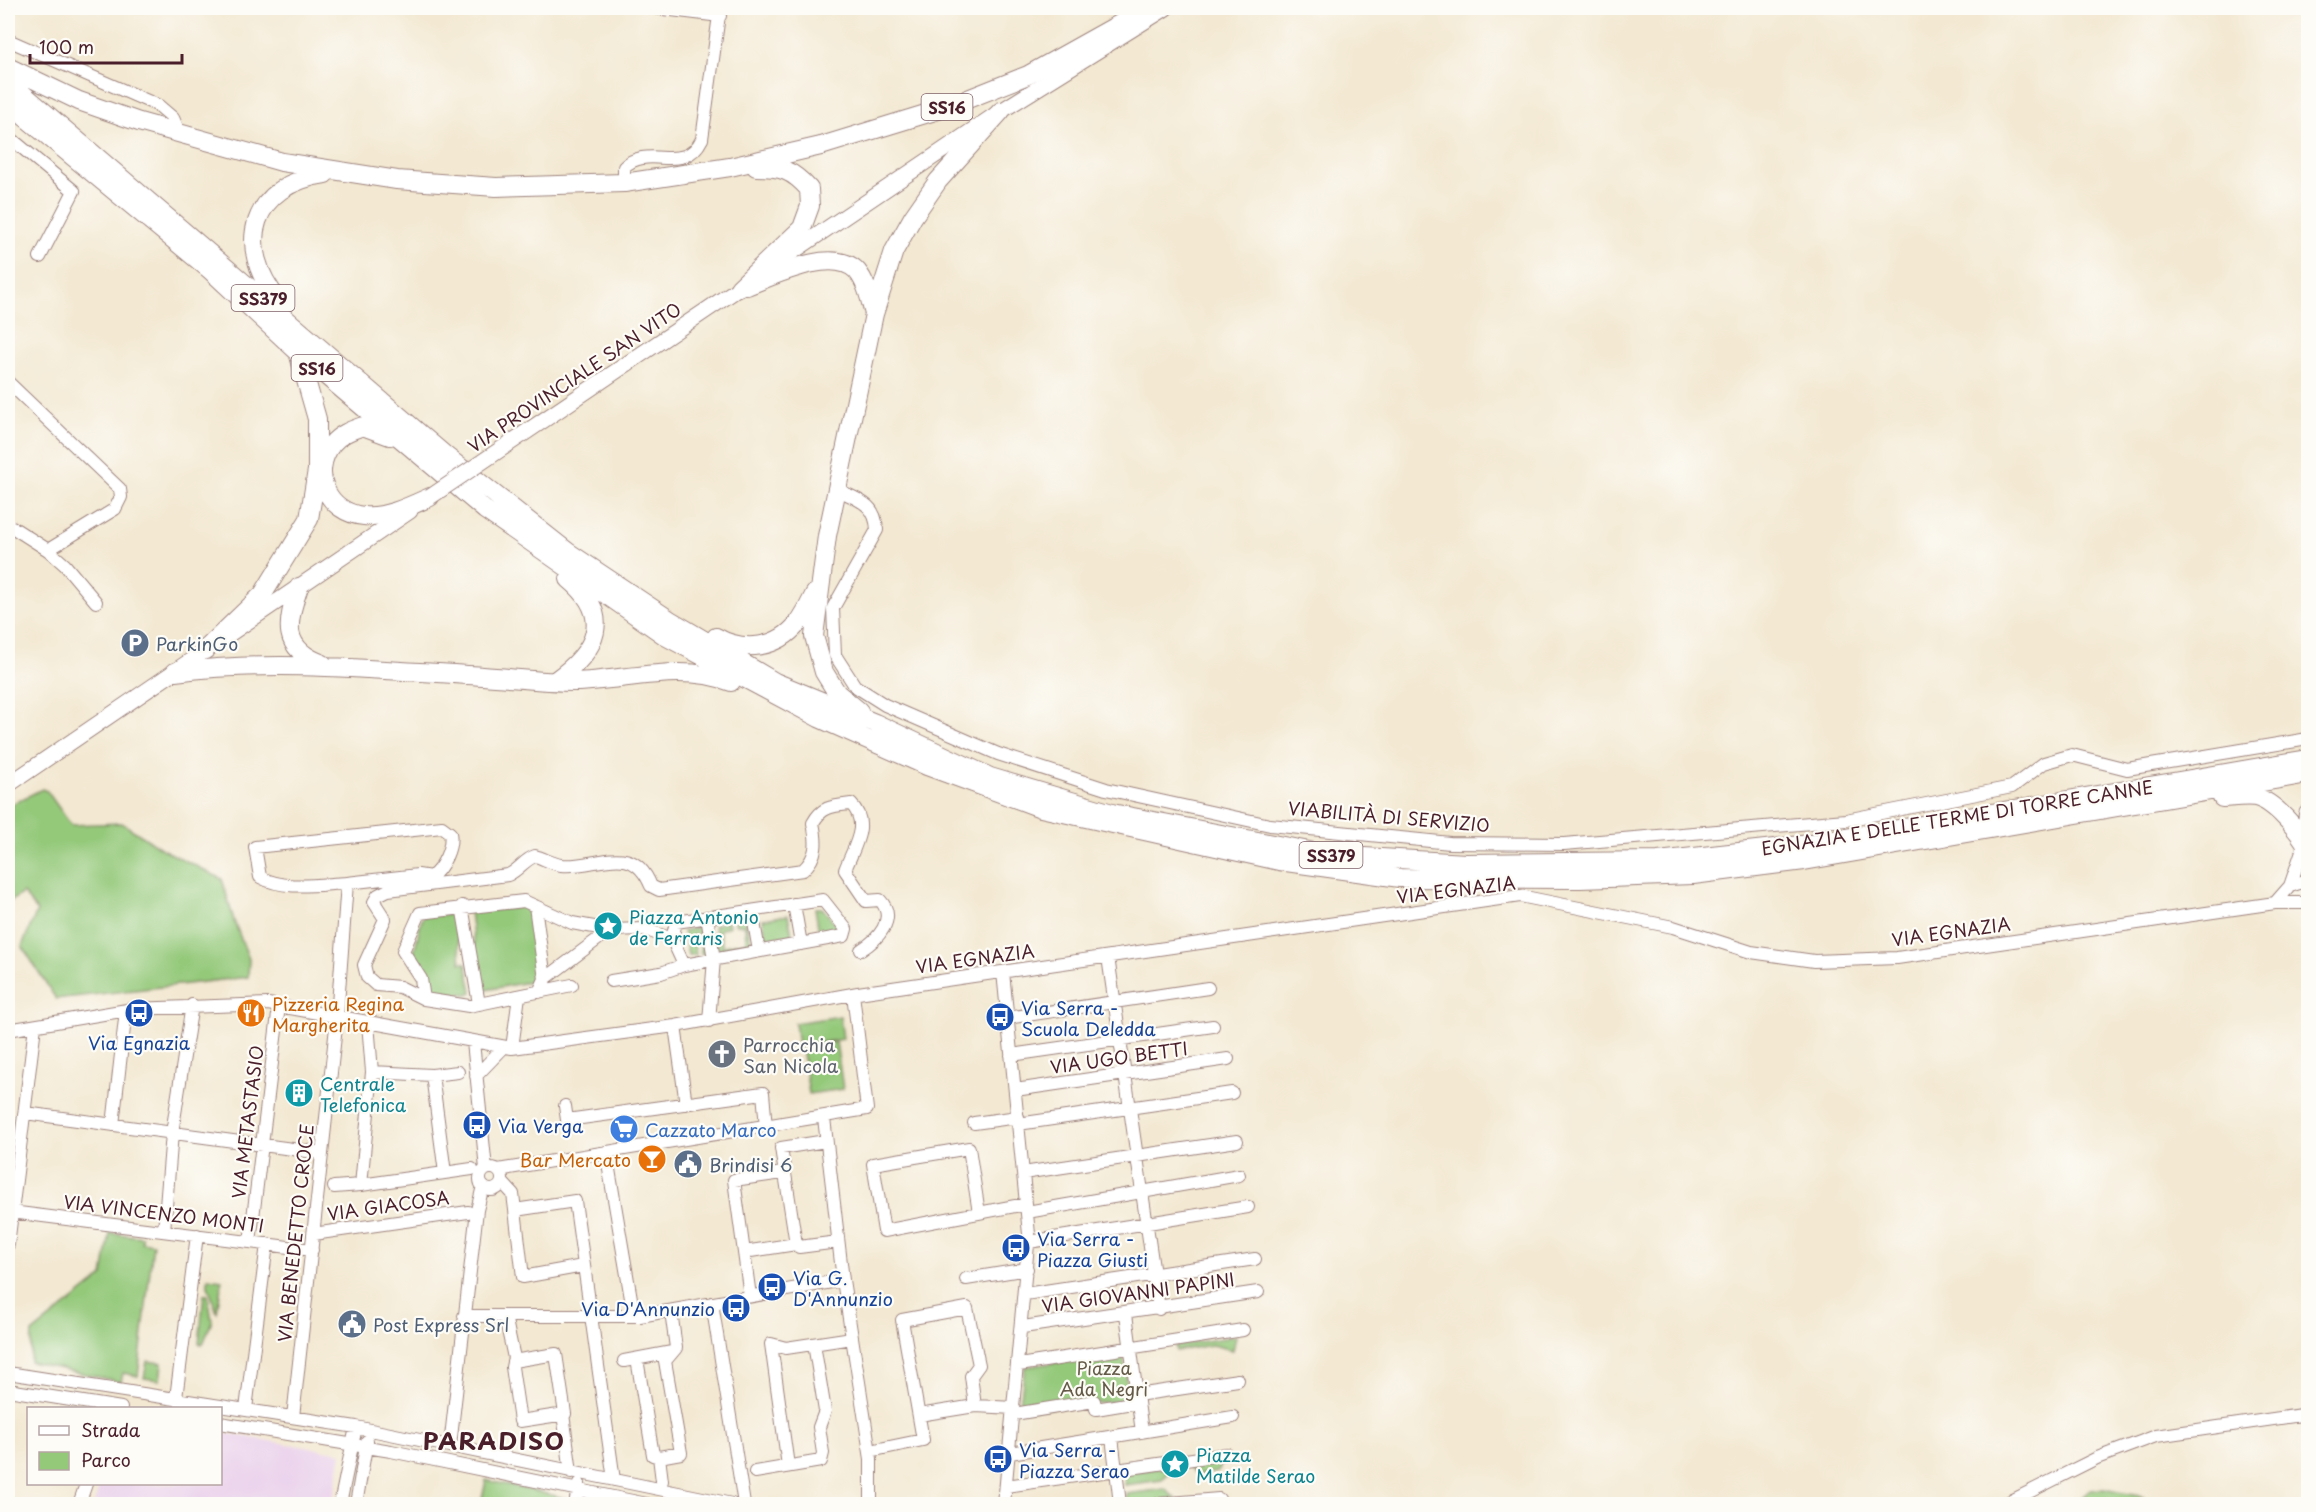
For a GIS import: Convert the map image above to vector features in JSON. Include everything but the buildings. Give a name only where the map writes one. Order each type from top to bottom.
[{"type":"highway","name":"SS16","points":[[8,67],[79,101],[180,134],[265,157],[397,180],[496,187],[624,183],[730,167],[821,146],[945,108],[1028,75],[1148,8]]},
{"type":"highway","name":"EGNAZIA E DELLE TERME DI TORRE CANNE","points":[[8,81],[446,456],[559,546],[621,588],[775,682],[875,723],[990,777],[1112,813],[1330,855],[1466,863],[1658,861],[1810,844],[2308,759]]},
{"type":"highway","name":"EGNAZIA E DELLE TERME DI TORRE CANNE","points":[[8,103],[209,269],[298,352],[503,525],[667,637],[819,718],[927,766],[1041,808],[1279,861],[1400,878],[1580,879],[1694,875],[1804,861],[2308,774]]},
{"type":"highway","points":[[875,723],[837,693],[824,672],[814,636],[819,587],[836,489],[874,314],[894,251],[913,217],[938,181],[1001,111]]},
{"type":"highway","points":[[265,157],[276,179],[275,192]]},
{"type":"highway","points":[[730,167],[776,167],[796,175],[809,189],[810,206],[802,228],[739,288]]},
{"type":"highway","points":[[340,171],[303,177],[275,192],[258,217],[254,249],[263,282],[294,318],[376,390],[381,400]]},
{"type":"highway","points":[[739,288],[816,261],[836,262],[855,269],[860,275],[865,282],[874,314]]},
{"type":"highway","points":[[205,650],[263,594],[309,519],[317,470],[317,419],[298,352]]},
{"type":"highway","points":[[430,463],[390,436],[363,426],[347,432],[332,444],[325,461],[322,480],[333,504],[361,516],[404,509],[430,497]]},
{"type":"highway","points":[[503,525],[581,589],[589,601],[597,623],[591,646],[577,665],[556,680]]},
{"type":"highway","points":[[298,587],[290,610],[290,636],[304,657],[330,666]]},
{"type":"highway","points":[[621,588],[634,589],[729,644],[755,647],[778,640],[798,623],[819,587]]},
{"type":"highway","points":[[175,672],[229,665],[330,666],[573,682],[651,674],[715,676],[819,718]]},
{"type":"highway","points":[[2148,801],[2255,797],[2278,811],[2307,845]]},
{"type":"highway","points":[[2307,845],[2308,814]]},
{"type":"main road","name":"VIA PROVINCIALE SAN VITO","points":[[8,786],[1001,111],[1167,8]]},
{"type":"street","points":[[624,183],[624,167],[635,159],[688,156],[697,149],[702,139],[720,12],[655,8]]},
{"type":"street","points":[[8,40],[159,106],[173,118],[180,134]]},
{"type":"street","points":[[8,136],[74,191],[40,257]]},
{"type":"street","points":[[8,382],[120,489],[121,497],[115,509],[48,550]]},
{"type":"street","name":"VIABILITÀ DI SERVIZIO","points":[[836,489],[866,503],[877,516],[878,530],[833,608],[835,655],[855,686],[885,705],[1009,757],[1106,789],[1270,825],[1450,843],[1564,844],[1846,820],[2012,787],[2044,763],[2072,755],[2127,768],[2308,739]]},
{"type":"street","points":[[12,527],[48,550],[65,565],[96,602]]},
{"type":"street","points":[[572,985],[469,1006],[424,999],[400,987],[376,985],[367,977],[365,959],[371,953],[385,919],[374,902],[378,895],[388,890],[508,875],[519,870],[527,859],[535,856],[560,865],[615,858],[626,860],[636,864],[646,874],[651,886],[659,890],[802,870],[809,864],[818,845],[813,823],[818,813],[827,807],[851,804],[856,810],[862,830],[845,870],[866,901],[880,900],[885,906],[887,922],[877,940],[861,950]]},
{"type":"street","points":[[442,827],[450,833],[452,839],[442,867],[431,877],[418,875],[347,883],[302,885],[269,882],[260,877],[255,847],[442,827]]},
{"type":"street","points":[[2275,903],[2290,886],[2307,845]]},
{"type":"street","points":[[2290,886],[2308,880]]},
{"type":"street","name":"VIA BENEDETTO CROCE","points":[[293,1416],[337,1018],[347,883]]},
{"type":"street","name":"VIA EGNAZIA","points":[[8,1030],[126,1010],[192,1005],[268,1004],[508,1047],[709,1021],[853,994],[1520,896],[1672,927],[1751,952],[1814,961],[1897,958],[2275,903],[2307,902]]},
{"type":"street","points":[[611,981],[661,974],[684,964],[844,936],[846,929],[823,900],[676,922],[672,939],[684,964]]},
{"type":"street","points":[[424,999],[421,979],[404,951],[420,913],[462,906],[524,901],[557,917],[610,930],[644,929],[672,939]]},
{"type":"street","points":[[794,904],[801,944]]},
{"type":"street","points":[[462,906],[480,1004]]},
{"type":"street","points":[[535,906],[545,979]]},
{"type":"street","points":[[752,911],[759,951]]},
{"type":"street","points":[[707,918],[714,959],[709,1021]]},
{"type":"street","points":[[539,992],[545,979],[610,930]]},
{"type":"street","points":[[1108,957],[1159,1309]]},
{"type":"street","points":[[1003,972],[1029,1242],[1005,1504]]},
{"type":"street","points":[[1007,1018],[1208,988]]},
{"type":"street","points":[[450,1446],[477,1210],[483,1186],[480,1178],[492,1169],[824,1118],[867,1109],[853,994]]},
{"type":"street","points":[[476,1076],[508,1047],[519,996]]},
{"type":"street","points":[[164,1231],[172,1133],[192,1005]]},
{"type":"street","name":"VIA METASTASIO","points":[[250,1242],[279,1006]]},
{"type":"street","points":[[112,1125],[126,1010]]},
{"type":"street","points":[[361,1185],[372,1072],[368,1023]]},
{"type":"street","points":[[8,1245],[35,1026]]},
{"type":"street","points":[[675,1026],[686,1104]]},
{"type":"street","points":[[1011,1055],[1213,1026]]},
{"type":"street","points":[[474,1042],[476,1076],[492,1169],[513,1194],[523,1277],[583,1266]]},
{"type":"street","name":"VIA UGO BETTI","points":[[1015,1090],[1228,1059]]},
{"type":"street","points":[[372,1072],[432,1075],[458,1072]]},
{"type":"street","points":[[432,1075],[445,1173]]},
{"type":"street","points":[[565,1106],[567,1120],[763,1093],[766,1127]]},
{"type":"street","points":[[974,1123],[1130,1108],[1232,1093]]},
{"type":"street","points":[[25,1113],[322,1153]]},
{"type":"street","points":[[824,1118],[843,1280],[870,1451],[871,1504]]},
{"type":"street","points":[[796,1244],[783,1173],[781,1148],[826,1141]]},
{"type":"street","points":[[1023,1173],[1236,1141]]},
{"type":"street","points":[[979,1213],[969,1148],[873,1164],[884,1231],[979,1213],[1142,1192],[1239,1175]]},
{"type":"street","points":[[606,1152],[634,1316]]},
{"type":"street","points":[[334,1186],[361,1185],[472,1169]]},
{"type":"street","points":[[750,1296],[734,1180],[783,1173]]},
{"type":"street","points":[[483,1186],[496,1189],[502,1182]]},
{"type":"street","points":[[514,1210],[575,1201],[589,1317],[614,1480]]},
{"type":"street","points":[[1029,1242],[1248,1207]]},
{"type":"street","name":"VIA VINCENZO MONTI","points":[[12,1212],[312,1250]]},
{"type":"street","name":"VIA GIACOSA","points":[[313,1234],[468,1212]]},
{"type":"street","points":[[176,1398],[197,1235]]},
{"type":"street","points":[[744,1252],[796,1244],[799,1247],[838,1242]]},
{"type":"street","points":[[246,1409],[267,1244]]},
{"type":"street","points":[[1025,1294],[1255,1258]]},
{"type":"street","points":[[966,1279],[1027,1269]]},
{"type":"street","points":[[464,1316],[634,1316],[843,1280]]},
{"type":"street","name":"VIA GIOVANNI PAPINI","points":[[1023,1327],[1126,1314],[1258,1292]]},
{"type":"street","points":[[712,1303],[744,1504]]},
{"type":"street","points":[[870,1451],[923,1440],[902,1320],[967,1308],[979,1365],[971,1376],[975,1406]]},
{"type":"street","points":[[670,1311],[676,1348],[665,1361],[681,1453],[659,1457],[653,1455],[630,1360],[672,1352]]},
{"type":"street","points":[[1126,1314],[1142,1432]]},
{"type":"street","points":[[505,1316],[520,1421],[563,1414]]},
{"type":"street","points":[[1019,1365],[1243,1330]]},
{"type":"street","points":[[789,1466],[771,1344],[786,1348],[852,1338]]},
{"type":"street","points":[[755,1472],[821,1461],[823,1453],[819,1427],[825,1410],[814,1344]]},
{"type":"street","points":[[513,1361],[556,1354],[565,1414],[563,1414],[576,1473],[578,1490],[575,1504]]},
{"type":"street","points":[[8,1373],[356,1427],[732,1504]]},
{"type":"street","points":[[919,1414],[975,1406],[1014,1411],[1094,1401],[1096,1409],[1238,1380]]},
{"type":"street","points":[[113,1407],[114,1389]]},
{"type":"street","points":[[8,1390],[107,1407]]},
{"type":"street","points":[[2005,1504],[2097,1458],[2156,1436],[2308,1414]]},
{"type":"street","points":[[1010,1454],[1233,1417]]},
{"type":"street","points":[[222,1424],[352,1444],[647,1504]]},
{"type":"street","points":[[340,1504],[356,1427]]},
{"type":"street","points":[[356,1504],[369,1430]]},
{"type":"street","points":[[1112,1437],[1120,1504]]},
{"type":"street","points":[[1006,1486],[1227,1454]]},
{"type":"street","points":[[659,1457],[662,1481]]},
{"type":"street","points":[[79,1504],[86,1485]]},
{"type":"street","points":[[1158,1504],[1219,1499]]},
{"type":"shaded area","points":[[222,1433],[342,1453],[332,1504],[94,1504],[100,1485],[222,1485]]},
{"type":"green space","points":[[42,789],[47,791],[71,825],[122,823],[162,849],[222,879],[234,921],[249,959],[248,977],[56,999],[22,946],[37,911],[23,893],[8,903],[8,806]]},
{"type":"green space","points":[[523,907],[531,913],[538,966],[535,976],[528,982],[480,991],[470,912]]},
{"type":"green space","points":[[815,908],[822,908],[837,925],[837,931],[819,933]]},
{"type":"green space","points":[[455,914],[461,963],[466,963],[472,992],[468,994],[428,992],[433,985],[414,952],[422,919],[425,916]]},
{"type":"green space","points":[[788,915],[792,935],[766,939],[763,919]]},
{"type":"green space","points":[[745,918],[752,945],[718,951],[714,925],[728,921],[729,926],[719,930],[723,946],[746,942],[745,925],[735,924],[735,920]]},
{"type":"green space","points":[[703,926],[707,953],[701,954],[700,933],[692,934],[696,955],[688,955],[683,931]]},
{"type":"green space","points":[[840,1016],[843,1039],[798,1046],[795,1023]]},
{"type":"green space","points":[[836,1042],[843,1089],[809,1094],[802,1047]]},
{"type":"green space","points":[[110,1233],[142,1237],[142,1242],[153,1244],[138,1376],[123,1373],[121,1382],[30,1362],[32,1333],[103,1276]]},
{"type":"green space","points":[[208,1278],[222,1280],[217,1313],[208,1286]]},
{"type":"green space","points":[[204,1294],[208,1295],[212,1321],[203,1344],[199,1344]]},
{"type":"green space","points":[[1236,1336],[1233,1350],[1212,1345],[1176,1351],[1175,1346]]},
{"type":"green space","name":"Piazza Ada Negri","points":[[1123,1353],[1129,1400],[1019,1411],[1025,1367]]},
{"type":"green space","points":[[147,1361],[162,1363],[160,1380],[144,1378]]},
{"type":"green space","points":[[1221,1458],[1218,1472],[1197,1475],[1186,1464]]},
{"type":"green space","points":[[1174,1466],[1162,1480],[1125,1485],[1124,1473]]},
{"type":"green space","points":[[486,1480],[565,1498],[564,1504],[481,1504]]},
{"type":"green space","points":[[1165,1489],[1176,1499],[1127,1504],[1127,1494]]},
{"type":"green space","points":[[2104,1489],[2139,1496],[2155,1504],[2074,1504],[2090,1490]]},
{"type":"place","name":"ParkinGo","points":[[135,643]]},
{"type":"place","name":"Piazza Antonio de Ferraris","points":[[608,926]]},
{"type":"place","name":"Via Egnazia","points":[[139,1013]]},
{"type":"place","name":"Pizzeria Regina Margherita","points":[[251,1013]]},
{"type":"place","name":"Via Serra - Scuola Deledda","points":[[1000,1017]]},
{"type":"place","name":"Parrocchia San Nicola","points":[[722,1054]]},
{"type":"place","name":"Centrale Telefonica","points":[[299,1093]]},
{"type":"place","name":"Via Verga","points":[[477,1125]]},
{"type":"place","name":"Cazzato Marco","points":[[624,1129]]},
{"type":"place","name":"Bar Mercato","points":[[652,1159]]},
{"type":"place","name":"Brindisi 6","points":[[688,1164]]},
{"type":"place","name":"Via Serra - Piazza Giusti","points":[[1016,1248]]},
{"type":"place","name":"Via G. D'Annunzio","points":[[772,1287]]},
{"type":"place","name":"Via D'Annunzio","points":[[736,1308]]},
{"type":"place","name":"Post Express Srl","points":[[352,1324]]},
{"type":"place","name":"Via Serra - Piazza Serao","points":[[998,1459]]},
{"type":"place","name":"Piazza Matilde Serao","points":[[1175,1464]]},
{"type":"district","name":"PARADISO","points":[[494,1440]]}]
